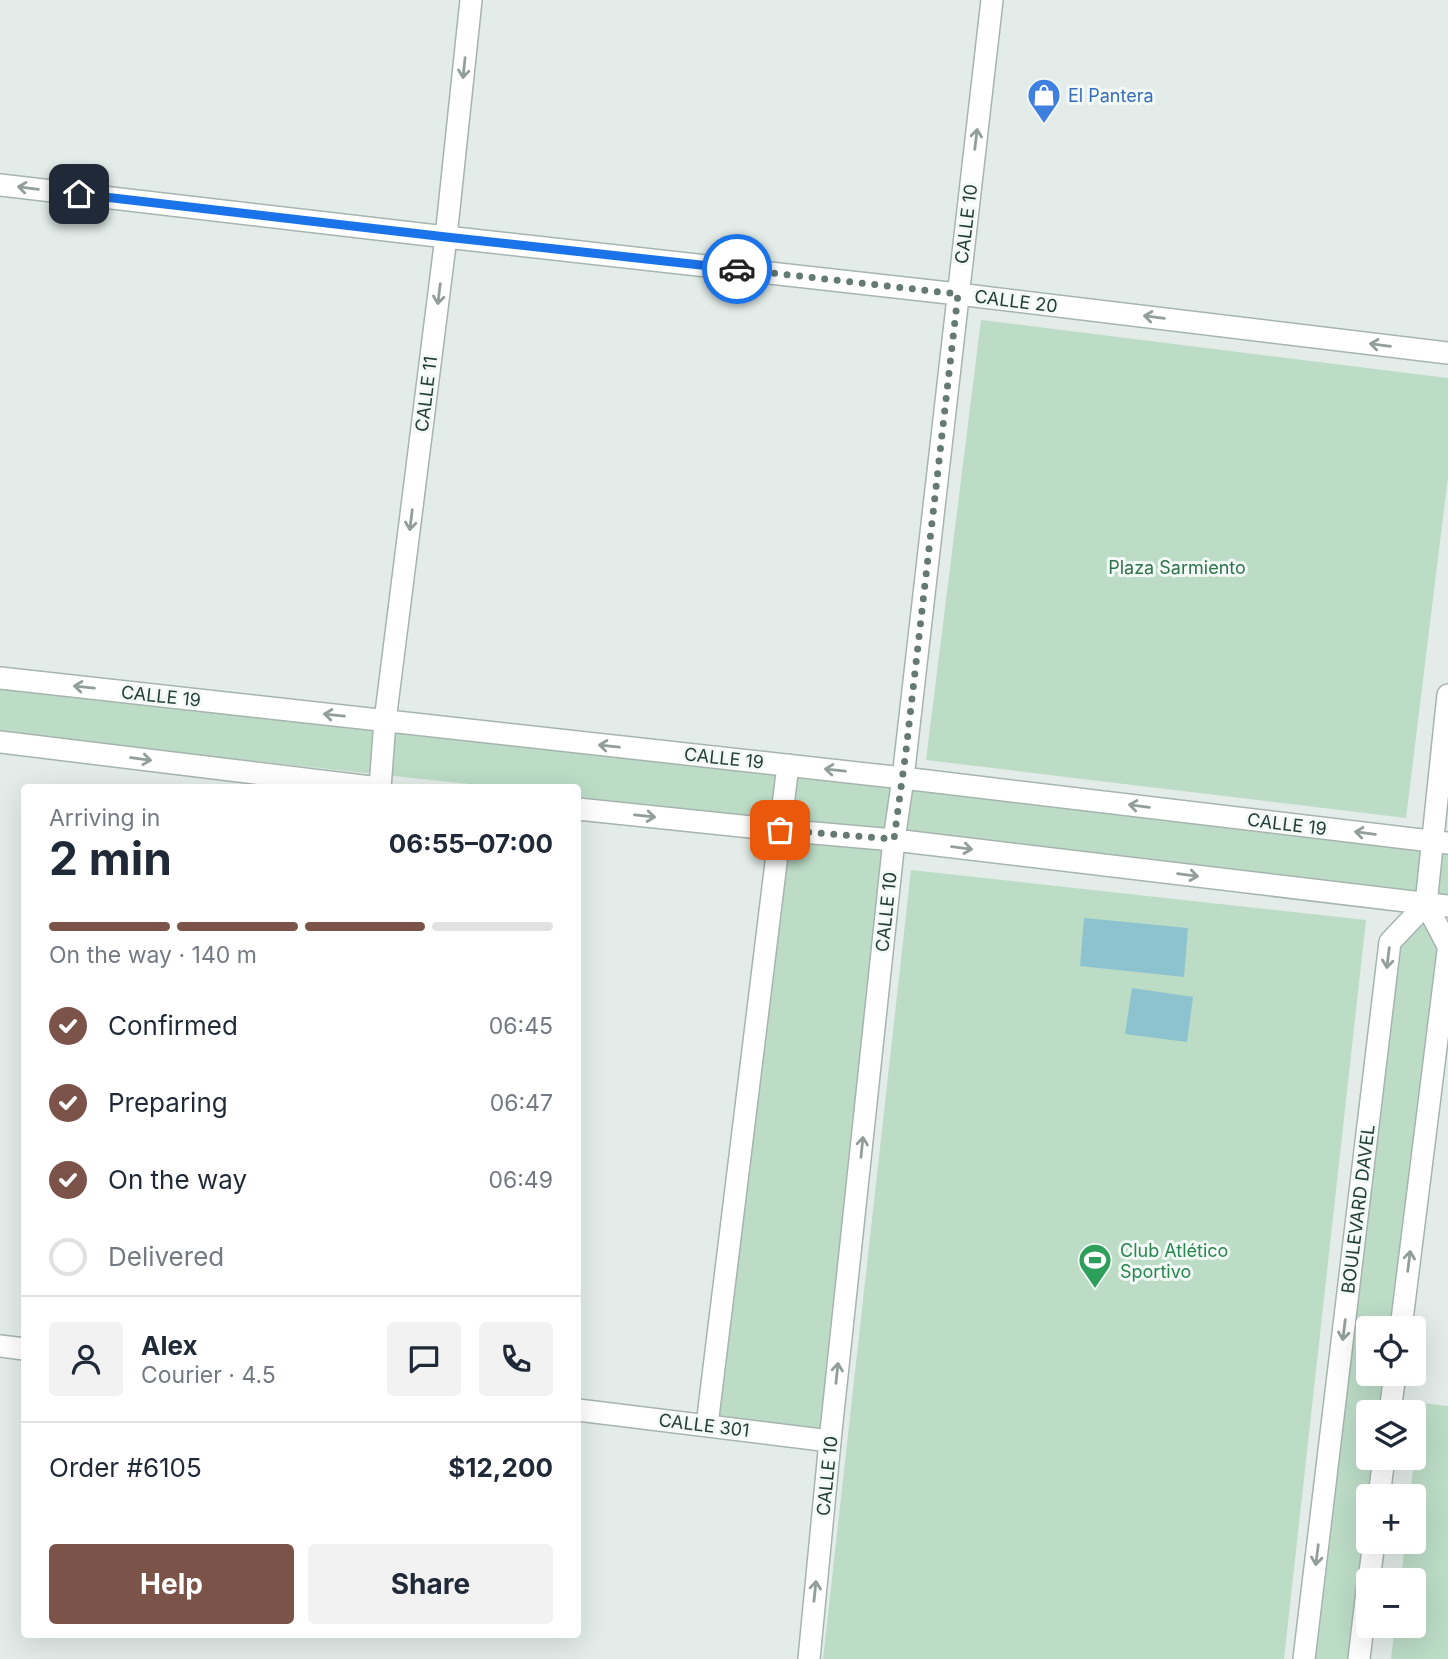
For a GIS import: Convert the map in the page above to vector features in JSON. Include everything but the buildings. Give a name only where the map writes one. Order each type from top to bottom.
[{"type":"street","name":"CALLE 11","points":[[379,784],[446,237],[471,0]]},
{"type":"street","name":"CALLE 10","points":[[809,1659],[894,839],[992,0]]},
{"type":"street","name":"CALLE 20","points":[[0,185],[958,294],[1448,353]]},
{"type":"street","name":"CALLE 19","points":[[0,678],[903,778],[1440,842]]},
{"type":"street","points":[[1402,1316],[1448,948],[1426,904],[1440,842],[1448,695]]},
{"type":"street","points":[[0,742],[346,784]]},
{"type":"street","points":[[707,1425],[788,765]]},
{"type":"street","points":[[581,809],[894,839],[1448,906]]},
{"type":"street","name":"BOULEVARD DAVEL","points":[[1304,1659],[1390,942],[1426,904]]},
{"type":"street","points":[[0,1346],[21,1349]]},
{"type":"street","name":"CALLE 301","points":[[581,1410],[830,1441]]},
{"type":"street","points":[[1359,1659],[1362,1638]]},
{"type":"green space","name":"Plaza Sarmiento","points":[[981,320],[1448,378],[1448,477],[1406,818],[926,760]]},
{"type":"green space","points":[[0,687],[1424,846],[1419,894],[581,797],[581,784],[469,784],[0,734]]},
{"type":"green space","points":[[780,830],[894,840],[830,1441],[707,1425]]},
{"type":"green space","points":[[1436,846],[1448,848],[1448,896],[1428,894]]},
{"type":"green space","name":"Club Atlético Sportivo","points":[[911,870],[1366,920],[1284,1659],[823,1659]]},
{"type":"green space","points":[[1426,904],[1448,946],[1402,1316],[1356,1316],[1356,1386],[1393,1386],[1392,1400],[1356,1400],[1356,1470],[1382,1470],[1381,1484],[1356,1484],[1356,1554],[1367,1554],[1366,1568],[1356,1568],[1356,1638],[1361,1638],[1359,1659],[1304,1659],[1390,942]]},
{"type":"green space","points":[[1426,1404],[1448,1406],[1448,1659],[1391,1659],[1394,1638],[1426,1638],[1426,1568],[1402,1568],[1404,1554],[1426,1554],[1426,1484],[1411,1484],[1413,1470],[1426,1470]]},
{"type":"water","points":[[1084,918],[1188,928],[1184,977],[1080,966]]},
{"type":"water","points":[[1132,988],[1193,997],[1187,1042],[1125,1034]]},
{"type":"way so far","points":[[737,269],[958,294],[894,839],[780,830]]},
{"type":"place","name":"El Pantera","points":[[1044,125]]},
{"type":"place","name":"Club Atlético Sportivo","points":[[1095,1290]]},
{"type":"route","points":[[79,194],[737,269]]}]
